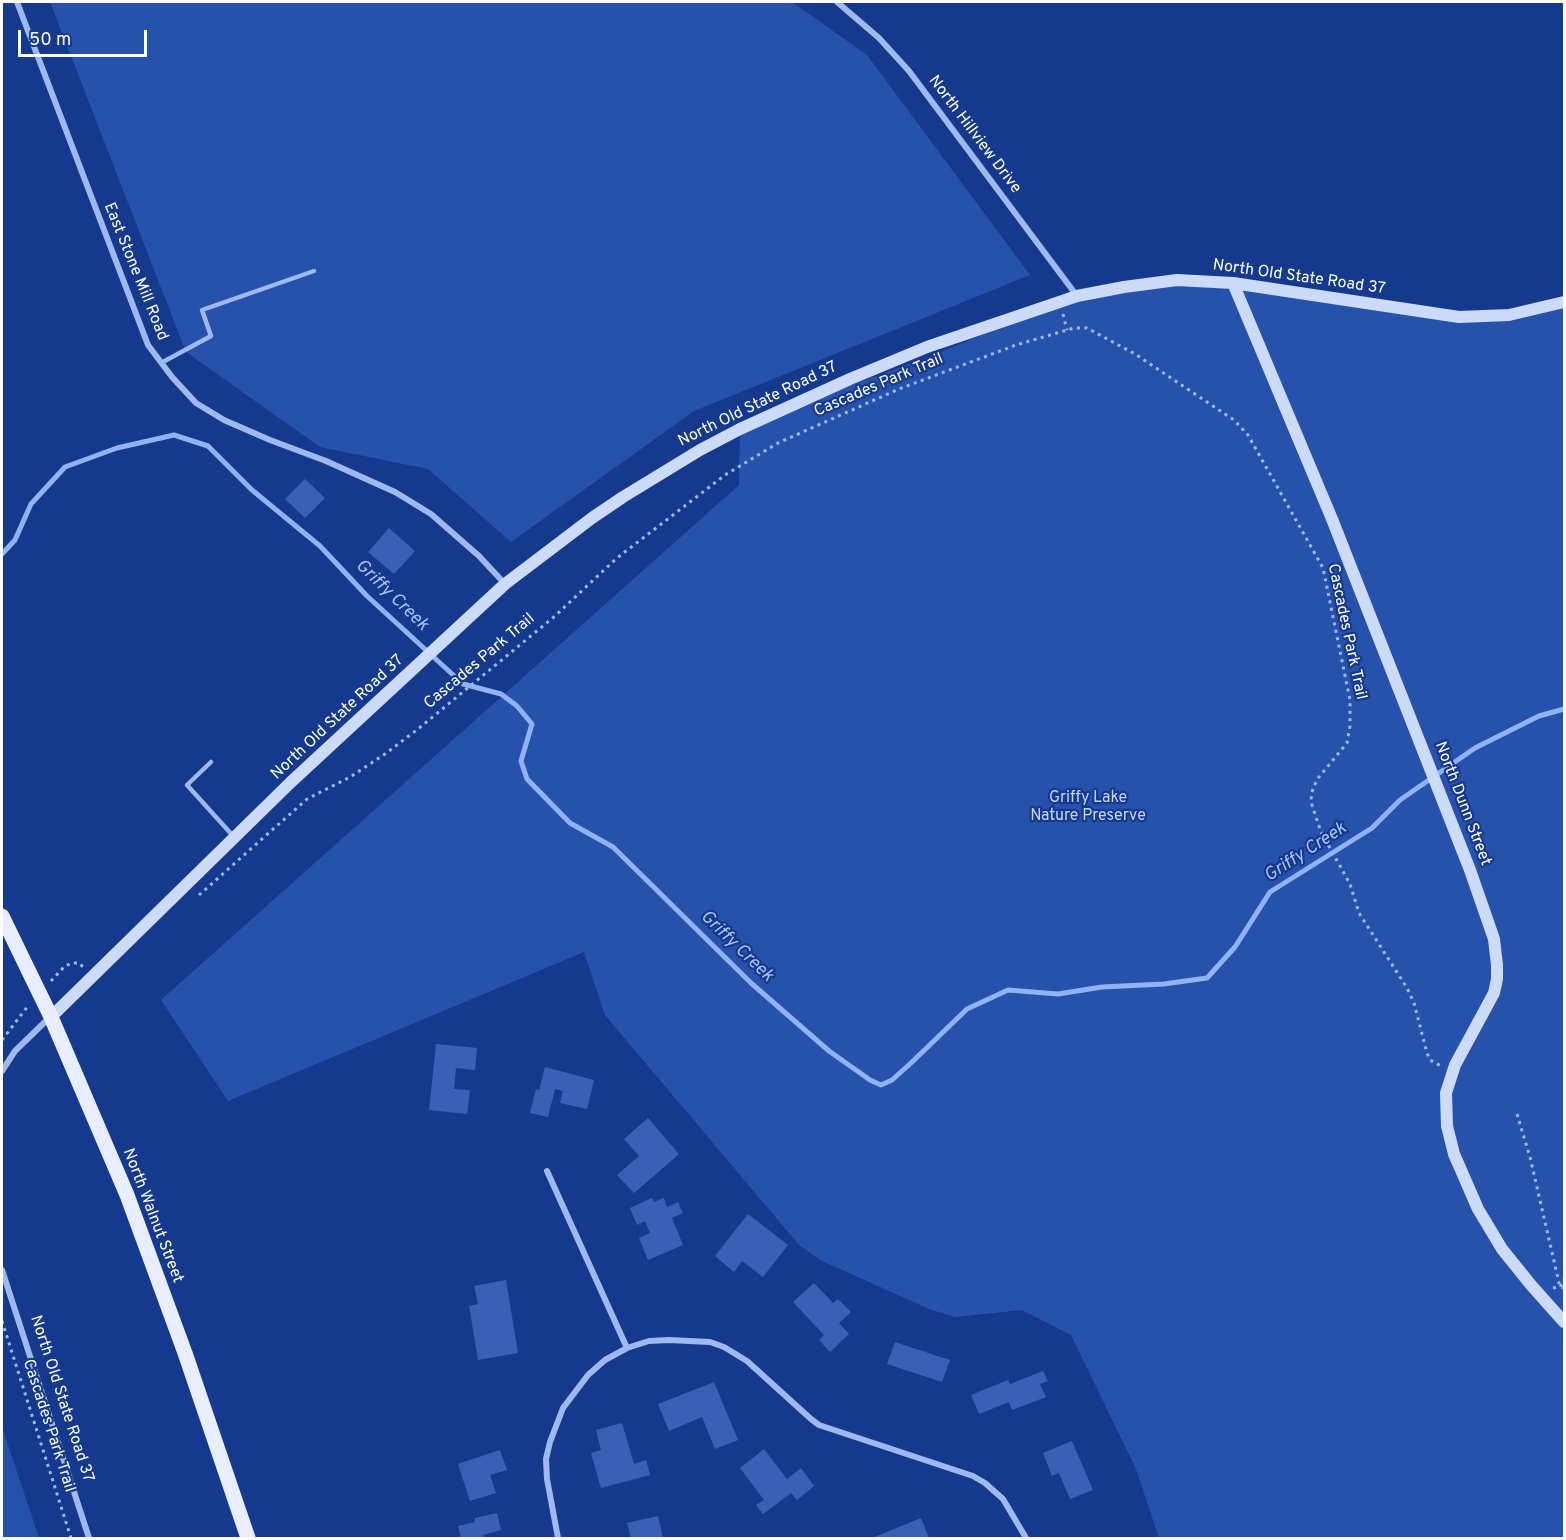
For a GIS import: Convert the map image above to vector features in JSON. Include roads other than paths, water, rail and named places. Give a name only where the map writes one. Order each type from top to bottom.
[{"type":"main road","name":"North Walnut Street","points":[[2,916],[51,1017],[127,1195],[185,1353],[248,1539]]},
{"type":"street","name":"East Stone Mill Road","points":[[17,2],[131,305],[148,345],[160,363],[196,403],[224,420],[336,465],[395,492],[431,514],[505,584]]},
{"type":"street","name":"North Hillview Drive","points":[[837,2],[879,38],[909,71],[1077,296]]},
{"type":"street","name":"North Old State Road 37","points":[[2,1071],[15,1051],[234,837],[505,584],[623,497],[691,455],[740,429],[927,347],[1077,296],[1177,280],[1233,283],[1459,317],[1509,315],[1564,302]]},
{"type":"street","name":"North Dunn Street","points":[[1233,283],[1332,519],[1488,921],[1497,964],[1497,979],[1494,993],[1452,1072],[1446,1093],[1447,1126],[1454,1154],[1464,1179],[1502,1249],[1530,1286],[1564,1322]]},
{"type":"street","points":[[547,1171],[627,1348]]},
{"type":"street","name":"North Old State Road 37","points":[[2,1270],[89,1539]]},
{"type":"street","points":[[558,1539],[548,1490],[546,1459],[556,1423],[569,1399],[588,1375],[605,1360],[627,1348],[649,1341],[669,1340],[710,1342],[724,1347],[747,1361],[819,1425],[973,1476],[1003,1499],[1026,1539]]},
{"type":"lane","points":[[160,363],[211,336],[202,310],[314,271]]},
{"type":"lane","points":[[211,762],[188,785],[234,837]]},
{"type":"waterway","name":"Griffy Creek","points":[[2,554],[15,540],[31,504],[65,467],[117,448],[174,435],[208,446],[252,490],[320,546],[367,596],[463,684],[501,694],[517,706],[532,724],[521,761],[527,779],[570,823],[613,847],[751,983],[829,1051],[870,1080],[881,1085],[892,1080],[967,1009],[1008,990],[1058,994],[1102,987],[1164,984],[1207,978],[1235,947],[1270,892],[1372,828],[1400,800],[1475,748],[1539,716],[1564,709]]},
{"type":"park label","name":"Griffy Lake Nature Preserve","points":[[1088,808]]}]
